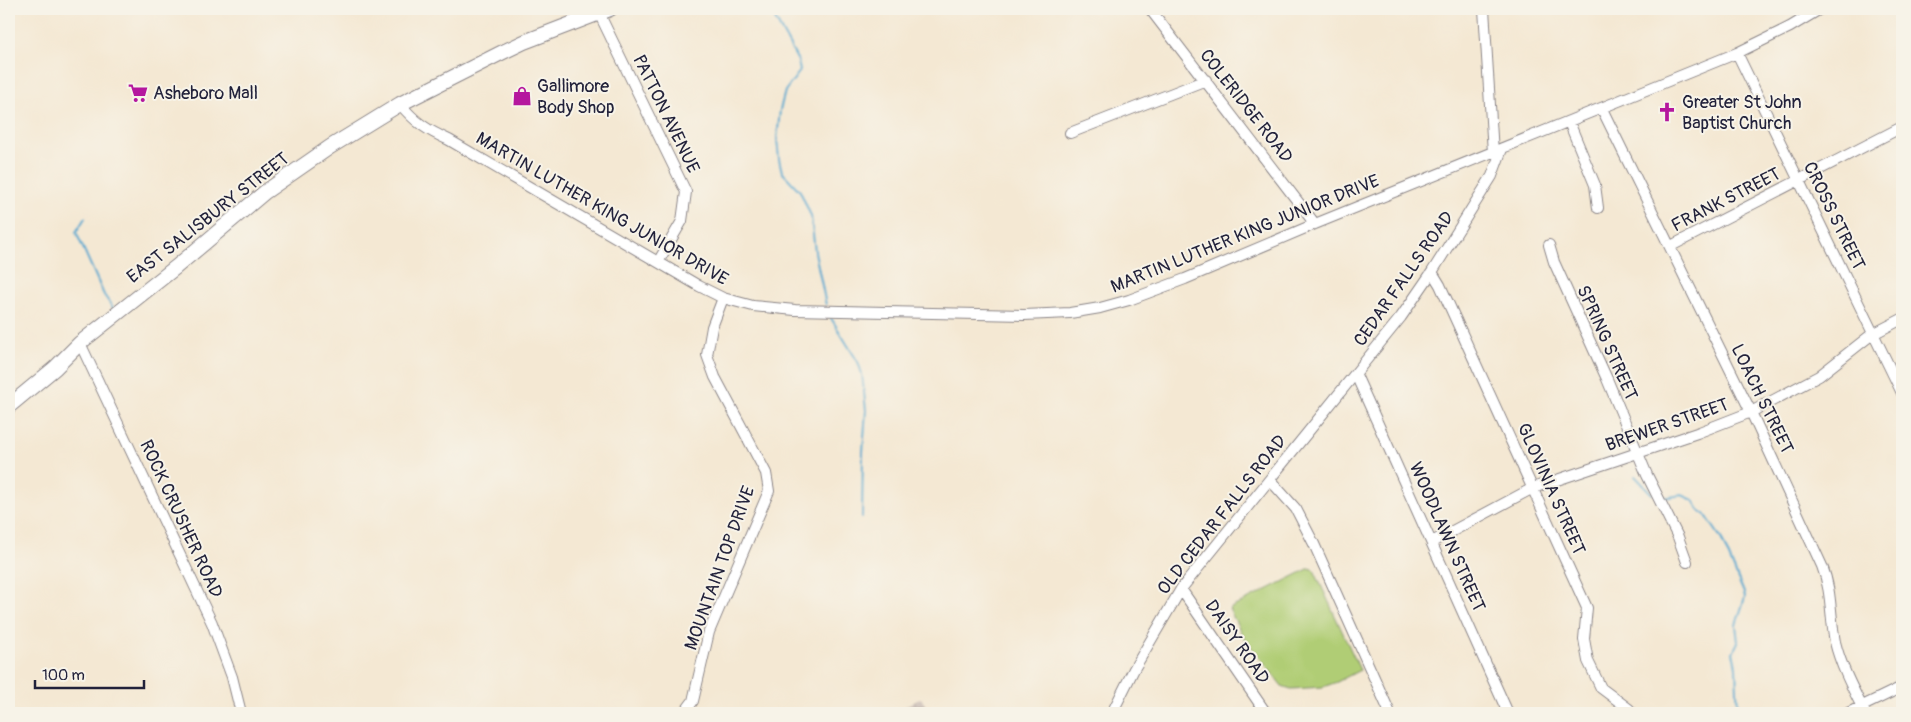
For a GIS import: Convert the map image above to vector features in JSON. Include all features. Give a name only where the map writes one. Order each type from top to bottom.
[{"type":"main road","name":"EAST SALISBURY STREET","points":[[9,406],[56,368],[80,343],[176,267],[265,192],[330,147],[400,104],[524,42],[602,10]]},
{"type":"street","name":"COLERIDGE ROAD","points":[[1150,9],[1315,224]]},
{"type":"street","points":[[1484,9],[1498,151]]},
{"type":"street","name":"MARTIN LUTHER KING JUNIOR DRIVE","points":[[400,104],[423,127],[449,140],[723,298],[753,306],[795,310],[990,315],[1070,313],[1112,305],[1147,294],[1737,53],[1790,27],[1820,9]]},
{"type":"street","name":"PATTON AVENUE","points":[[602,10],[686,192],[682,221],[658,262]]},
{"type":"street","name":"CROSS STREET","points":[[1737,53],[1902,393]]},
{"type":"street","points":[[1070,133],[1206,80]]},
{"type":"street","name":"LOACH STREET","points":[[1602,108],[1751,412],[1825,574],[1832,606],[1835,641],[1840,659],[1863,710]]},
{"type":"street","points":[[1569,122],[1595,185],[1598,208]]},
{"type":"street","name":"FRANK STREET","points":[[1671,246],[1902,127]]},
{"type":"street","name":"CEDAR FALLS ROAD","points":[[1319,419],[1356,375],[1432,272],[1492,176],[1498,151]]},
{"type":"street","name":"SPRING STREET","points":[[1549,245],[1554,262],[1607,379],[1637,452],[1678,537],[1687,562]]},
{"type":"street","name":"GLOVINIA STREET","points":[[1432,272],[1440,285],[1587,608],[1584,639],[1588,661],[1601,688],[1629,708],[1632,713]]},
{"type":"street","name":"MOUNTAIN TOP DRIVE","points":[[684,713],[693,701],[709,632],[769,491],[766,473],[715,378],[707,355],[712,327],[723,298]]},
{"type":"street","name":"BREWER STREET","points":[[1432,542],[1532,488],[1697,433],[1751,412],[1819,376],[1873,334],[1902,319]]},
{"type":"street","name":"ROCK CRUSHER ROAD","points":[[80,343],[212,624],[232,677],[241,713]]},
{"type":"street","name":"WOODLAWN STREET","points":[[1356,375],[1508,713]]},
{"type":"street","name":"OLD CEDAR FALLS ROAD","points":[[1112,713],[1134,669],[1181,589],[1319,419]]},
{"type":"street","points":[[1270,480],[1296,509],[1314,544],[1390,713]]},
{"type":"street","name":"DAISY ROAD","points":[[1181,589],[1266,713]]},
{"type":"street","points":[[1848,713],[1863,710],[1902,687]]},
{"type":"shaded area","points":[[921,698],[930,713],[894,713]]},
{"type":"green space","points":[[1310,568],[1314,570],[1360,670],[1323,687],[1291,689],[1282,686],[1244,638],[1229,609]]},
{"type":"waterway","points":[[770,9],[798,61],[800,71],[785,91],[780,110],[777,139],[779,159],[782,172],[800,191],[811,216],[815,252],[826,305]]},
{"type":"waterway","points":[[85,218],[76,232],[104,295],[113,308]]},
{"type":"waterway","points":[[831,318],[858,362],[862,374],[866,410],[862,517]]},
{"type":"waterway","points":[[1635,476],[1652,494]]},
{"type":"waterway","points":[[1663,498],[1682,495],[1693,500],[1699,510],[1705,514],[1721,538],[1744,593],[1745,597],[1736,625],[1738,642],[1733,652],[1736,667],[1738,713]]},
{"type":"place","name":"Asheboro Mall","points":[[138,93]]},
{"type":"place","name":"Gallimore Body Shop","points":[[522,96]]},
{"type":"place","name":"Greater St John Baptist Church","points":[[1667,112]]}]
